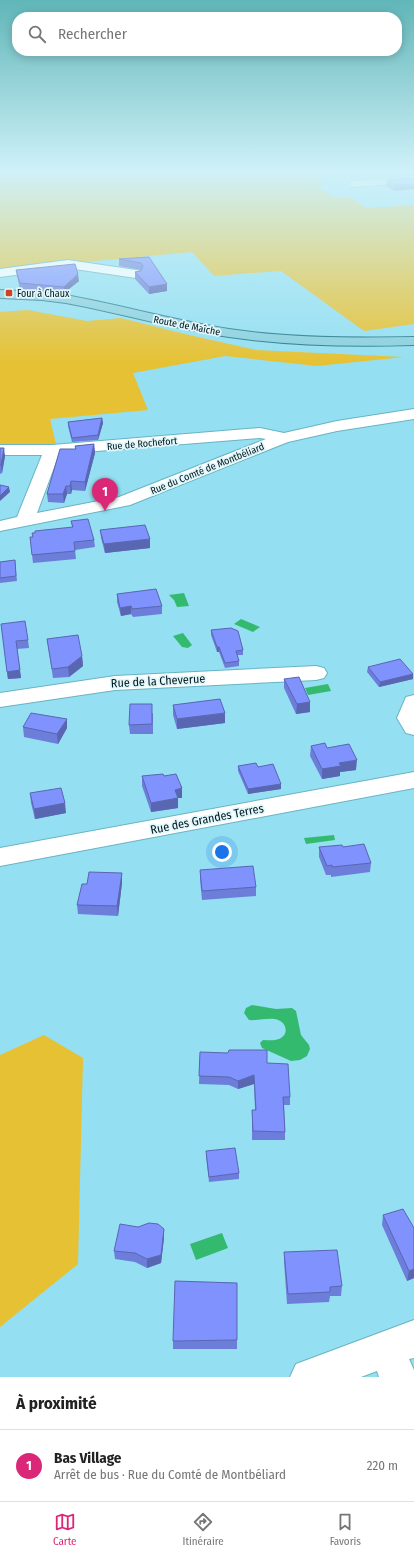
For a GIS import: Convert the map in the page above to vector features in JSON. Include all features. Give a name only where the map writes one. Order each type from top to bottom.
[{"type":"main road","name":"Route de Maîche","points":[[0,294],[42,296],[72,301],[229,333],[285,339],[376,342],[414,341]]},
{"type":"street","points":[[0,273],[68,264],[136,274]]},
{"type":"street","name":"Rue du Comté de Montbéliard","points":[[0,526],[124,501],[283,438],[337,426],[414,414]]},
{"type":"street","name":"Rue de Rochefort","points":[[0,450],[52,450],[260,433],[276,435],[283,438]]},
{"type":"street","points":[[26,521],[52,450]]},
{"type":"street","name":"Rue de la Cheverue","points":[[0,700],[115,683],[316,673]]},
{"type":"street","points":[[414,702],[408,718],[414,728]]},
{"type":"street","name":"Rue des Grandes Terres","points":[[0,858],[414,780]]},
{"type":"street","points":[[309,1377],[399,1355]]},
{"type":"shaded area","points":[[0,235],[414,235],[414,324],[364,331],[281,271],[214,276],[192,252],[84,262],[60,262],[0,271]]},
{"type":"shaded area","points":[[28,310],[87,321],[121,318],[256,350],[404,357],[317,366],[225,356],[133,373],[148,410],[50,419],[56,444],[0,446],[0,312]]},
{"type":"shaded area","points":[[184,593],[189,606],[177,607],[174,600],[169,595]]},
{"type":"shaded area","points":[[241,619],[260,627],[253,632],[234,624]]},
{"type":"shaded area","points":[[183,633],[192,645],[188,648],[182,647],[173,636]]},
{"type":"shaded area","points":[[328,684],[331,691],[308,695],[305,688]]},
{"type":"shaded area","points":[[334,835],[335,840],[306,844],[304,838]]},
{"type":"shaded area","points":[[252,1005],[276,1009],[292,1008],[296,1011],[301,1035],[309,1045],[310,1049],[307,1056],[300,1060],[291,1061],[262,1048],[260,1043],[263,1040],[279,1039],[284,1035],[286,1029],[281,1022],[275,1019],[249,1020],[244,1013],[246,1008]]},
{"type":"shaded area","points":[[44,1035],[83,1058],[78,1264],[0,1327],[0,1055]]},
{"type":"shaded area","points":[[222,1233],[228,1248],[196,1260],[190,1244]]},
{"type":"building","points":[[149,257],[167,284],[149,287],[135,272],[141,271],[143,266],[141,263],[119,259]]},
{"type":"building","points":[[75,264],[78,274],[64,287],[20,283],[16,270]]},
{"type":"building","points":[[102,418],[98,435],[72,438],[68,422]]},
{"type":"building","points":[[94,444],[85,482],[71,481],[70,486],[66,486],[63,494],[47,494],[60,449],[76,449],[75,446]]},
{"type":"building","points":[[0,448],[4,448],[1,465],[0,465]]},
{"type":"building","points":[[0,485],[9,487],[0,496]]},
{"type":"building","points":[[88,519],[94,540],[74,542],[75,551],[32,555],[30,537],[33,537],[32,533],[35,533],[35,531],[73,527],[71,521]]},
{"type":"building","points":[[145,525],[150,539],[104,544],[100,530]]},
{"type":"building","points":[[15,560],[16,576],[0,578],[0,562]]},
{"type":"building","points":[[156,589],[162,606],[132,609],[131,606],[120,608],[117,594]]},
{"type":"building","points":[[25,621],[28,640],[16,641],[20,670],[7,672],[1,624]]},
{"type":"building","points":[[231,628],[238,631],[243,650],[236,651],[239,661],[225,663],[211,630]]},
{"type":"building","points":[[78,635],[82,656],[68,667],[52,669],[47,639]]},
{"type":"building","points":[[400,659],[413,674],[380,682],[368,667]]},
{"type":"building","points":[[299,677],[310,702],[297,704],[284,679]]},
{"type":"building","points":[[220,699],[225,713],[177,719],[173,705]]},
{"type":"building","points":[[130,704],[152,704],[152,724],[129,725]]},
{"type":"building","points":[[31,713],[67,719],[57,734],[23,727]]},
{"type":"building","points":[[325,743],[327,748],[349,744],[357,760],[339,763],[341,766],[322,769],[311,746]]},
{"type":"building","points":[[256,763],[258,767],[273,764],[281,784],[248,789],[238,766]]},
{"type":"building","points":[[163,774],[164,776],[176,774],[182,788],[175,790],[178,798],[151,803],[142,776]]},
{"type":"building","points":[[61,788],[65,803],[34,809],[30,793]]},
{"type":"building","points":[[364,844],[371,863],[332,867],[332,865],[327,866],[319,847],[342,845],[343,847]]},
{"type":"building","points":[[253,866],[256,887],[202,891],[200,870]]},
{"type":"building","points":[[89,872],[122,873],[117,906],[77,905],[82,884],[87,884]]},
{"type":"building","points":[[229,1050],[267,1050],[267,1063],[288,1064],[290,1097],[283,1097],[285,1132],[253,1131],[252,1110],[256,1110],[254,1075],[238,1081],[229,1077],[199,1076],[200,1052],[228,1053]]},
{"type":"building","points":[[235,1148],[239,1173],[209,1177],[206,1151]]},
{"type":"building","points":[[403,1209],[414,1228],[414,1269],[409,1271],[383,1215]]},
{"type":"building","points":[[149,1223],[158,1224],[164,1229],[161,1255],[147,1259],[135,1253],[114,1251],[120,1224],[138,1227]]},
{"type":"building","points":[[337,1250],[342,1286],[330,1287],[330,1292],[288,1294],[284,1252]]},
{"type":"building","points":[[175,1281],[237,1283],[237,1340],[173,1341]]},
{"type":"place","name":"Four à Chaux","points":[[9,293]]},
{"type":"place","name":"Bas Village","points":[[105,511]]}]
